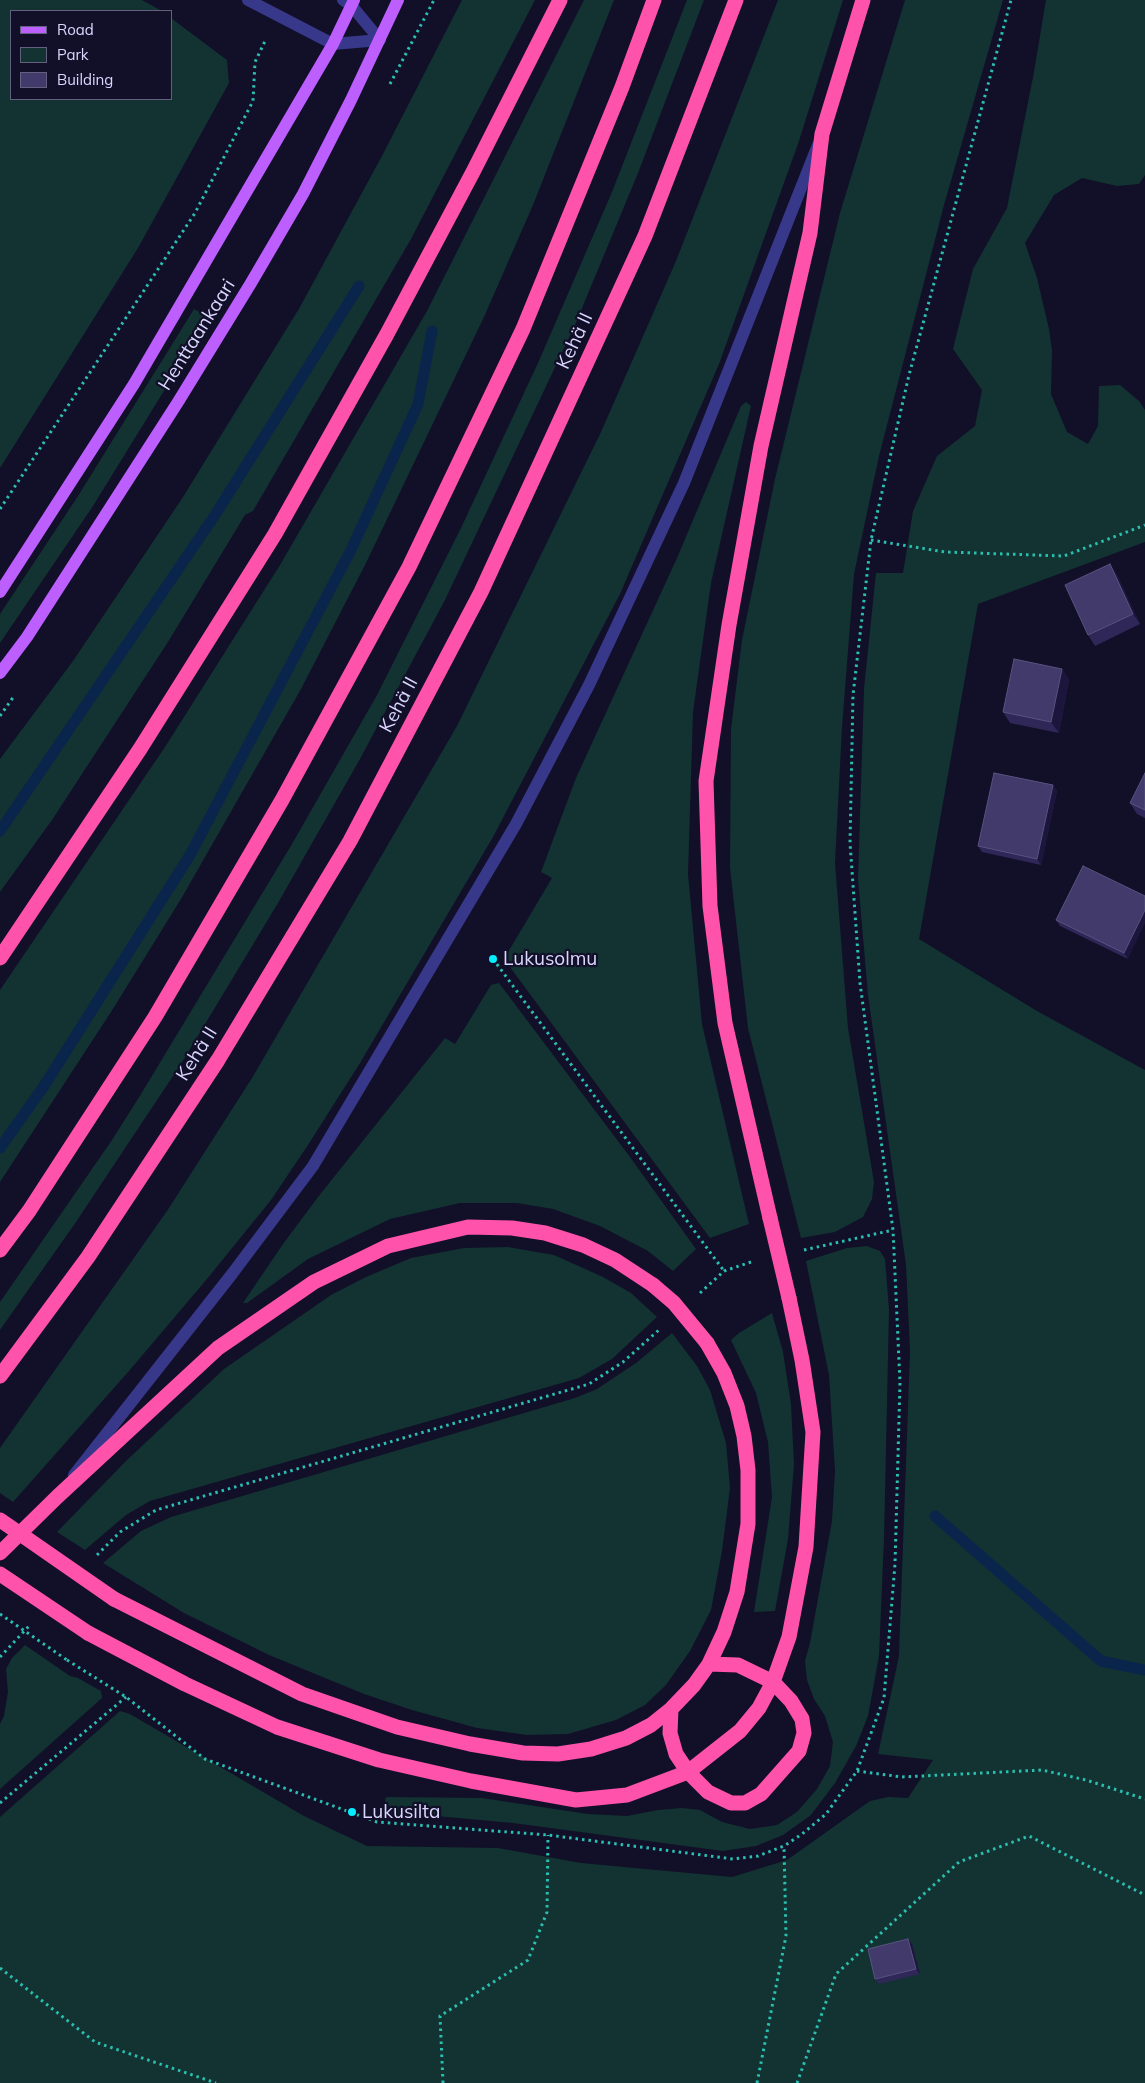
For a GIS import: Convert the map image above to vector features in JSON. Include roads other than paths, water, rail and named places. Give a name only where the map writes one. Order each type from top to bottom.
[{"type":"highway","points":[[0,958],[140,749],[275,534],[396,317],[474,170],[560,0]]},
{"type":"highway","points":[[0,1250],[29,1211],[155,1017],[282,800],[409,567],[523,329],[622,87],[654,0]]},
{"type":"highway","name":"Kehä II","points":[[0,1376],[88,1257],[207,1076],[350,841],[481,592],[633,263],[649,227],[736,0]]},
{"type":"highway","points":[[0,1574],[88,1633],[185,1684],[278,1727],[378,1760],[522,1792],[576,1800],[627,1795],[688,1772],[740,1732],[759,1708],[773,1682],[789,1636],[806,1547],[813,1432],[802,1360],[789,1298],[725,1023],[710,906],[706,781],[728,625],[761,446],[810,233],[822,134],[863,0]]},
{"type":"highway","points":[[0,1520],[114,1598],[302,1694],[397,1727],[470,1744],[523,1753],[558,1754],[591,1749],[626,1738],[651,1725],[671,1709],[694,1685],[709,1664],[724,1632],[737,1592],[745,1555],[749,1495],[744,1436],[738,1406],[724,1373],[707,1343],[674,1303],[653,1285],[615,1260],[583,1245],[545,1233],[512,1228],[468,1226],[388,1246],[314,1282],[218,1348],[57,1497],[0,1553]]},
{"type":"highway","points":[[671,1709],[670,1733],[676,1754],[688,1772],[708,1792],[731,1803],[745,1803],[761,1794],[799,1751],[804,1733],[802,1718],[773,1682],[738,1665],[709,1664]]},
{"type":"main road","name":"Henttaankaari","points":[[0,673],[27,637],[146,452],[303,194],[398,0]]},
{"type":"main road","name":"Henttaankaari","points":[[0,592],[134,384],[333,44],[349,2]]},
{"type":"street","points":[[248,0],[333,44],[380,40]]},
{"type":"street","points":[[349,2],[380,40]]},
{"type":"street","points":[[57,1497],[232,1274],[313,1166],[516,824],[589,685],[684,482],[822,134]]},
{"type":"waterway","points":[[0,831],[215,515],[359,286]]},
{"type":"waterway","points":[[0,1148],[44,1086],[190,855],[351,550],[418,404],[432,331]]},
{"type":"waterway","points":[[935,1516],[1101,1661],[1145,1670]]},
{"type":"place","name":"Lukusolmu","points":[[493,959]]},
{"type":"place","name":"Lukusilta","points":[[352,1812]]}]
